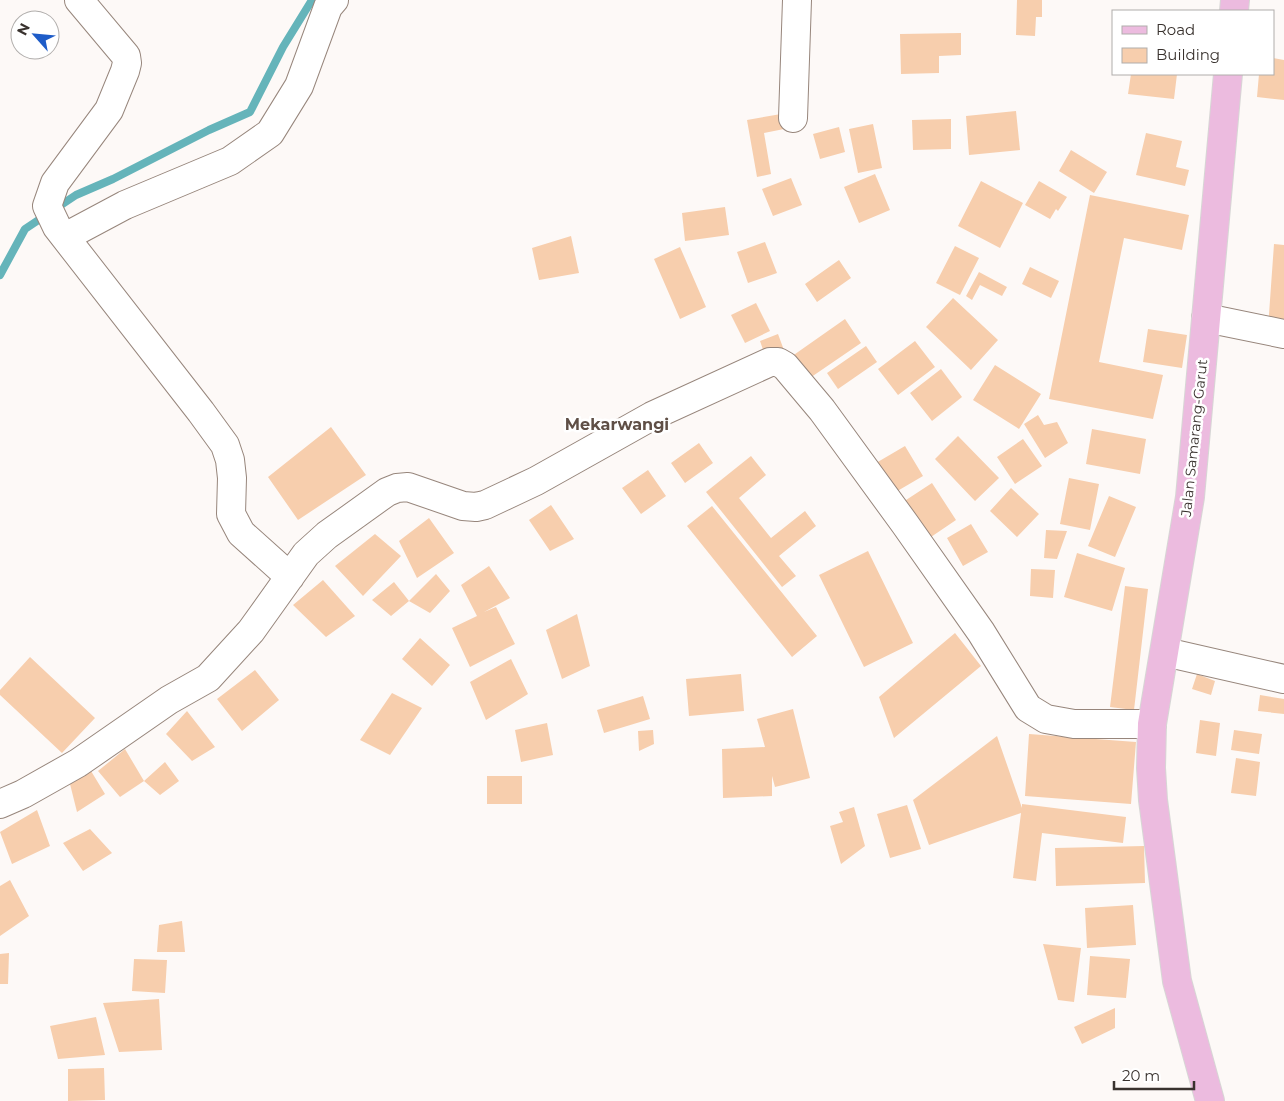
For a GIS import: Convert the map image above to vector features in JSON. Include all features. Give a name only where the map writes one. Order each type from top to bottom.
[{"type":"main road","name":"Jalan Samarang-Garut","points":[[1210,1101],[1177,982],[1153,800],[1151,768],[1152,724],[1190,497],[1228,75]]},
{"type":"street","points":[[79,0],[126,56],[127,63],[109,110],[55,183],[56,223],[225,445],[230,460],[232,478],[231,514],[241,533],[290,577]]},
{"type":"street","points":[[56,223],[125,205],[230,161],[270,134],[299,86],[328,7],[334,0]]},
{"type":"street","points":[[793,118],[797,0]]},
{"type":"street","points":[[1206,318],[1284,334]]},
{"type":"street","points":[[0,804],[22,794],[78,762],[169,700],[208,678],[252,630],[306,554],[327,535],[387,492],[397,488],[408,487],[464,506],[476,507],[485,505],[536,481],[652,416],[770,362],[778,362],[785,366],[822,410],[900,516],[981,632],[1028,708],[1046,719],[1074,724],[1152,724]]},
{"type":"street","points":[[1165,652],[1284,680]]},
{"type":"building","points":[[1017,0],[1042,0],[1042,17],[1036,17],[1035,36],[1016,35]]},
{"type":"building","points":[[961,33],[961,55],[939,56],[939,73],[901,74],[900,34]]},
{"type":"building","points":[[1274,58],[1284,60],[1284,100],[1257,97],[1259,75],[1274,75]]},
{"type":"building","points":[[1131,75],[1177,75],[1174,99],[1128,94]]},
{"type":"building","points":[[1016,111],[1020,150],[969,155],[966,116]]},
{"type":"building","points":[[781,114],[784,129],[764,133],[771,174],[757,177],[747,120]]},
{"type":"building","points":[[951,119],[951,149],[913,150],[912,120]]},
{"type":"building","points":[[873,124],[882,168],[858,173],[849,129]]},
{"type":"building","points":[[839,127],[845,152],[820,159],[813,134]]},
{"type":"building","points":[[1146,133],[1182,141],[1176,167],[1189,170],[1185,186],[1136,175]]},
{"type":"building","points":[[1071,150],[1107,172],[1094,193],[1059,171]]},
{"type":"building","points":[[875,174],[890,210],[859,223],[844,187]]},
{"type":"building","points":[[791,178],[802,205],[773,216],[762,189]]},
{"type":"building","points":[[981,181],[1023,203],[1000,248],[958,226]]},
{"type":"building","points":[[1039,181],[1067,197],[1050,219],[1025,205]]},
{"type":"building","points":[[1090,195],[1189,215],[1182,250],[1124,238],[1099,362],[1163,375],[1153,419],[1049,399]]},
{"type":"building","points":[[725,207],[729,235],[685,241],[682,213]]},
{"type":"building","points":[[571,236],[579,273],[539,280],[532,248]]},
{"type":"building","points":[[765,242],[777,273],[748,283],[737,252]]},
{"type":"building","points":[[1274,244],[1284,245],[1284,329],[1268,328]]},
{"type":"building","points":[[955,246],[979,258],[960,295],[936,283]]},
{"type":"building","points":[[680,247],[706,307],[680,319],[654,259]]},
{"type":"building","points":[[839,260],[851,278],[817,302],[805,284]]},
{"type":"building","points":[[1030,267],[1059,281],[1051,298],[1022,284]]},
{"type":"building","points":[[979,272],[1007,287],[1002,296],[980,285],[972,300],[966,296]]},
{"type":"building","points":[[953,298],[998,340],[971,370],[926,327]]},
{"type":"building","points":[[756,303],[770,331],[745,343],[731,315]]},
{"type":"building","points":[[845,319],[861,343],[804,382],[788,359]]},
{"type":"building","points":[[1148,329],[1187,335],[1182,368],[1143,362]]},
{"type":"building","points":[[778,334],[785,353],[767,361],[760,341]]},
{"type":"building","points":[[915,341],[935,367],[898,395],[878,369]]},
{"type":"building","points":[[866,346],[877,362],[838,389],[827,373]]},
{"type":"building","points":[[995,365],[1041,394],[1019,429],[973,400]]},
{"type":"building","points":[[941,369],[962,397],[932,421],[910,393]]},
{"type":"building","points":[[1038,415],[1044,425],[1057,422],[1068,443],[1045,458],[1024,424]]},
{"type":"building","points":[[331,427],[366,475],[298,520],[268,477]]},
{"type":"building","points":[[1092,429],[1146,439],[1140,474],[1086,464]]},
{"type":"building","points":[[958,436],[999,478],[975,501],[935,459]]},
{"type":"building","points":[[1023,439],[1042,466],[1015,484],[997,457]]},
{"type":"building","points":[[699,443],[713,463],[685,483],[671,463]]},
{"type":"building","points":[[905,446],[923,476],[894,493],[876,463]]},
{"type":"building","points":[[751,456],[766,475],[739,498],[771,538],[805,511],[816,526],[779,556],[796,576],[782,587],[706,492]]},
{"type":"building","points":[[648,470],[666,496],[641,514],[622,488]]},
{"type":"building","points":[[1069,478],[1099,484],[1090,530],[1060,524]]},
{"type":"building","points":[[932,483],[956,520],[928,539],[903,502]]},
{"type":"building","points":[[1011,488],[1039,514],[1017,537],[990,511]]},
{"type":"building","points":[[1109,496],[1136,507],[1115,557],[1088,546]]},
{"type":"building","points":[[551,505],[574,539],[550,551],[529,520]]},
{"type":"building","points":[[712,506],[817,636],[792,657],[687,526]]},
{"type":"building","points":[[429,518],[454,553],[417,578],[399,541]]},
{"type":"building","points":[[971,524],[988,552],[963,566],[947,538]]},
{"type":"building","points":[[1046,530],[1067,531],[1057,559],[1044,558]]},
{"type":"building","points":[[375,534],[401,556],[363,596],[335,566]]},
{"type":"building","points":[[868,551],[913,643],[864,667],[819,575]]},
{"type":"building","points":[[1077,553],[1125,568],[1112,611],[1064,597]]},
{"type":"building","points":[[489,566],[510,598],[484,612],[496,607],[515,644],[470,667],[452,628],[477,616],[461,585]]},
{"type":"building","points":[[1031,569],[1055,570],[1053,598],[1030,596]]},
{"type":"building","points":[[436,574],[450,591],[430,613],[409,601]]},
{"type":"building","points":[[323,580],[355,616],[326,637],[293,605]]},
{"type":"building","points":[[394,582],[409,601],[391,616],[372,600]]},
{"type":"building","points":[[1125,586],[1148,589],[1134,710],[1110,707]]},
{"type":"building","points":[[577,614],[590,666],[562,679],[546,630]]},
{"type":"building","points":[[955,633],[981,666],[894,738],[879,697]]},
{"type":"building","points":[[420,638],[450,665],[432,686],[402,659]]},
{"type":"building","points":[[30,657],[95,718],[62,753],[0,695],[0,690]]},
{"type":"building","points":[[511,659],[528,694],[486,720],[470,682]]},
{"type":"building","points":[[255,670],[279,700],[242,731],[217,699]]},
{"type":"building","points":[[741,674],[744,711],[689,716],[686,679]]},
{"type":"building","points":[[1197,674],[1215,681],[1211,695],[1192,689]]},
{"type":"building","points":[[392,693],[422,708],[390,755],[360,740]]},
{"type":"building","points":[[1260,695],[1284,699],[1284,714],[1258,711]]},
{"type":"building","points":[[643,696],[650,719],[604,733],[597,710]]},
{"type":"building","points":[[793,709],[810,778],[775,787],[772,776],[772,796],[723,798],[722,749],[765,747],[757,719]]},
{"type":"building","points":[[187,711],[215,747],[192,761],[166,734]]},
{"type":"building","points":[[1200,720],[1220,723],[1216,756],[1196,753]]},
{"type":"building","points":[[547,723],[553,755],[521,762],[515,730]]},
{"type":"building","points":[[653,730],[654,744],[639,751],[638,731]]},
{"type":"building","points":[[1234,730],[1262,734],[1259,754],[1231,750]]},
{"type":"building","points":[[1029,734],[1136,742],[1131,804],[1025,796]]},
{"type":"building","points":[[997,736],[1022,808],[1022,804],[1126,817],[1123,843],[1042,833],[1036,881],[1013,878],[1021,813],[929,845],[913,800]]},
{"type":"building","points":[[125,749],[144,781],[120,797],[98,771]]},
{"type":"building","points":[[1236,758],[1260,762],[1256,796],[1231,793]]},
{"type":"building","points":[[165,762],[179,781],[160,795],[144,781]]},
{"type":"building","points":[[91,771],[105,794],[77,812],[70,784]]},
{"type":"building","points":[[487,776],[522,776],[522,804],[487,804]]},
{"type":"building","points":[[907,805],[921,849],[890,858],[877,814]]},
{"type":"building","points":[[854,807],[865,846],[841,864],[830,826],[843,822],[839,812]]},
{"type":"building","points":[[37,810],[50,846],[12,864],[0,832]]},
{"type":"building","points":[[90,829],[112,853],[83,871],[63,843]]},
{"type":"building","points":[[1144,846],[1145,883],[1056,886],[1055,848]]},
{"type":"building","points":[[10,880],[29,916],[0,936],[0,886]]},
{"type":"building","points":[[1133,905],[1136,945],[1087,948],[1085,908]]},
{"type":"building","points":[[182,921],[185,952],[157,952],[159,925]]},
{"type":"building","points":[[1043,944],[1081,948],[1074,1002],[1058,1000]]},
{"type":"building","points":[[9,953],[8,984],[0,984],[0,954]]},
{"type":"building","points":[[1090,956],[1130,959],[1126,998],[1087,995]]},
{"type":"building","points":[[134,959],[167,960],[165,993],[132,991]]},
{"type":"building","points":[[159,999],[162,1050],[119,1052],[103,1003]]},
{"type":"building","points":[[1115,1008],[1115,1028],[1082,1044],[1074,1027]]},
{"type":"building","points":[[96,1017],[105,1055],[58,1059],[50,1026]]},
{"type":"building","points":[[104,1068],[105,1100],[68,1101],[68,1069]]},
{"type":"waterway","points":[[55,209],[76,195],[250,112],[283,47],[312,0]]},
{"type":"waterway","points":[[0,275],[25,229],[46,215]]},
{"type":"district","name":"Mekarwangi","points":[[617,424]]}]
